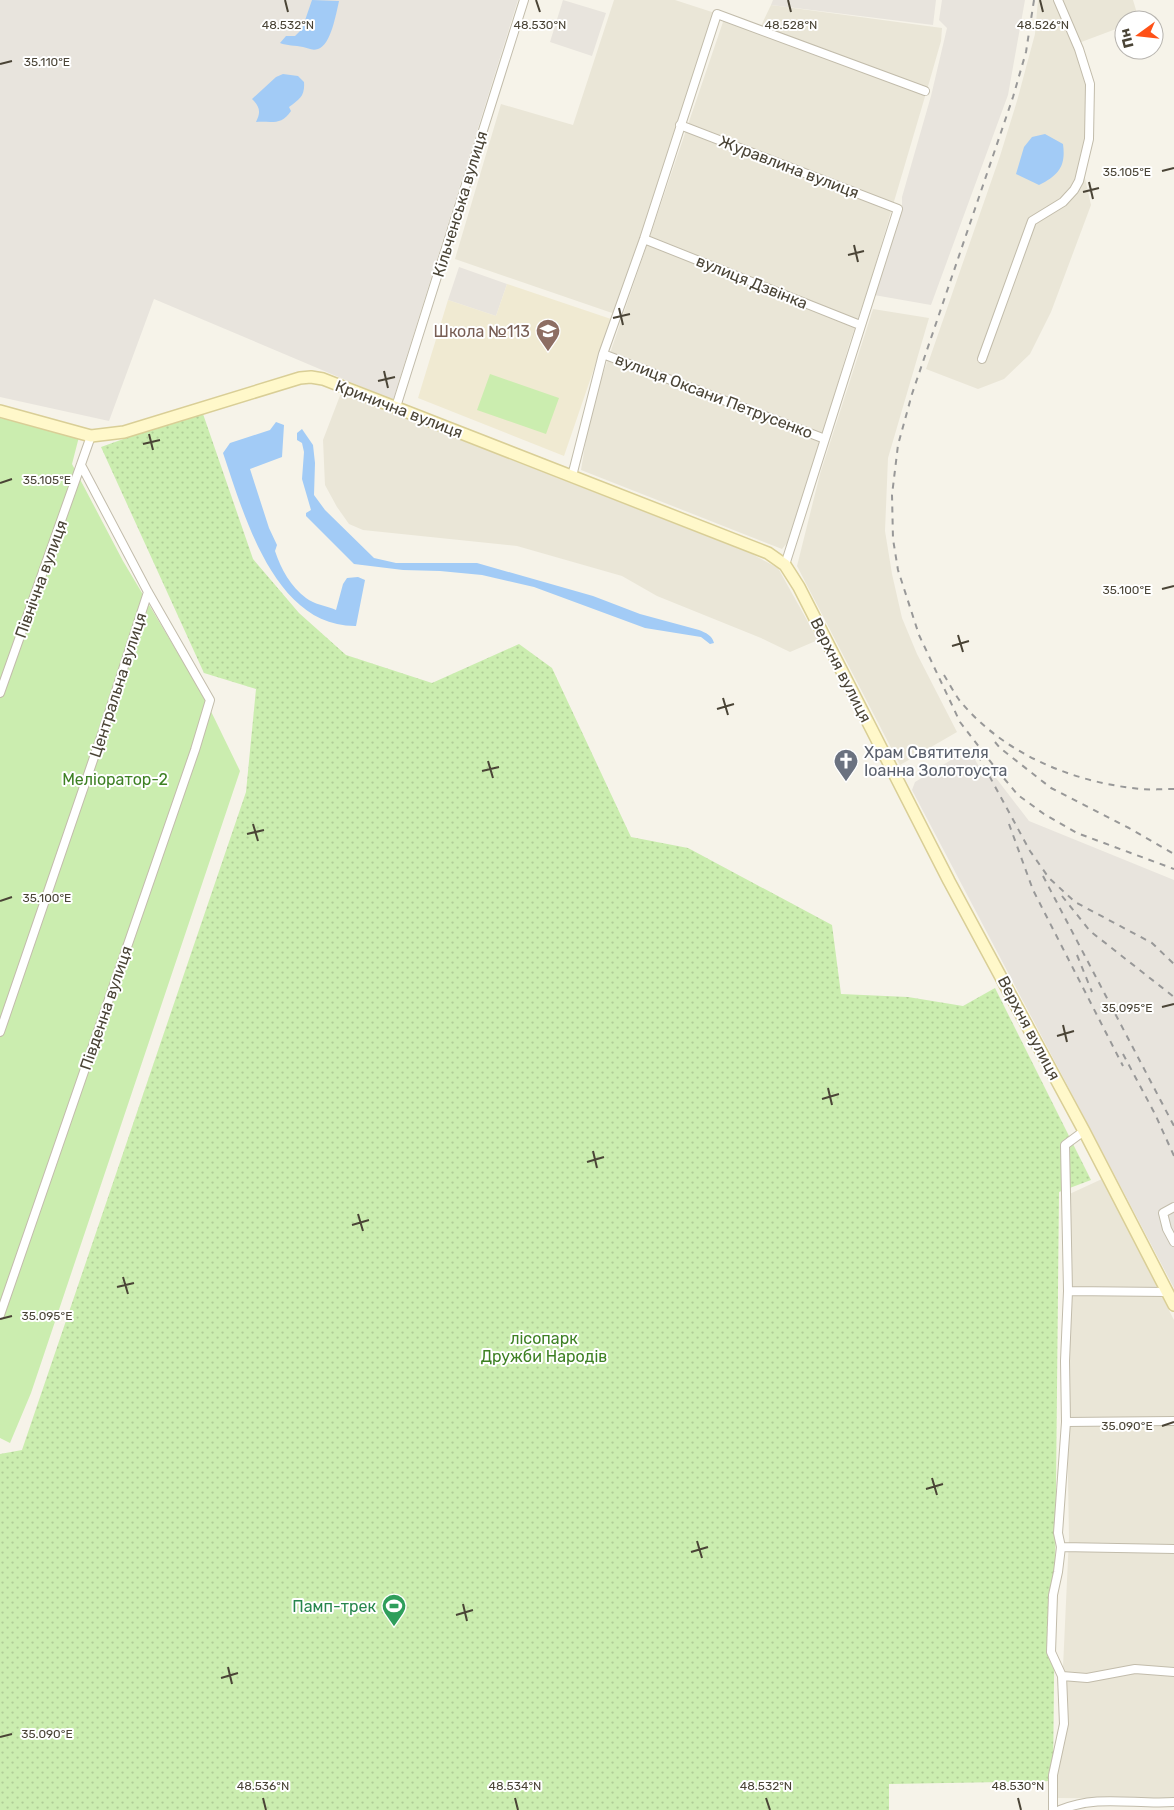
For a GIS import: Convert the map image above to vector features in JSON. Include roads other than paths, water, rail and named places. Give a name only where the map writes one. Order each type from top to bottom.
[{"type":"street","name":"Кільченська вулиця","points":[[396,407],[524,0]]},
{"type":"street","points":[[982,359],[1032,221],[1063,202],[1074,190],[1079,181],[1089,139],[1090,84],[1079,49],[1058,0]]},
{"type":"street","points":[[572,476],[603,354],[644,239],[717,14],[925,91]]},
{"type":"street","name":"Журавлина вулиця","points":[[680,125],[898,209],[860,325]]},
{"type":"street","name":"вулиця Дзвінка","points":[[644,239],[860,325]]},
{"type":"street","points":[[785,565],[860,325]]},
{"type":"street","name":"вулиця Оксани Петрусенко","points":[[603,354],[825,439]]},
{"type":"street","name":"Кринична вулиця","points":[[0,411],[91,436],[124,432],[300,378],[311,376],[323,378],[768,553],[785,565]]},
{"type":"street","name":"Північна вулиця","points":[[0,693],[91,436]]},
{"type":"street","points":[[81,465],[148,592]]},
{"type":"street","name":"Верхня вулиця","points":[[785,565],[799,587],[949,880],[1084,1131],[1174,1305]]},
{"type":"street","name":"Південна вулиця","points":[[0,1315],[195,750],[210,700],[148,592]]},
{"type":"street","name":"Центральна вулиця","points":[[0,1032],[104,728],[148,592]]},
{"type":"street","points":[[1053,1810],[1053,1775],[1064,1724],[1062,1676],[1052,1652],[1053,1595],[1061,1547],[1058,1533],[1066,1422],[1065,1361],[1068,1291],[1065,1145],[1084,1131]]},
{"type":"street","points":[[1174,1207],[1163,1213],[1167,1229],[1174,1242]]},
{"type":"street","points":[[1068,1291],[1167,1292]]},
{"type":"street","points":[[1066,1422],[1174,1422]]},
{"type":"street","points":[[1061,1547],[1174,1549]]},
{"type":"street","points":[[1062,1676],[1086,1678],[1135,1668],[1174,1672]]},
{"type":"street","points":[[1060,1810],[1089,1802],[1128,1800],[1174,1802]]},
{"type":"water","points":[[312,0],[339,1],[330,35],[326,42],[323,46],[314,50],[280,43],[286,36],[295,36],[302,29]]},
{"type":"water","points":[[283,74],[298,76],[304,82],[303,94],[289,107],[291,111],[284,119],[276,122],[256,122],[259,110],[252,99],[276,77]]},
{"type":"water","points":[[1045,134],[1063,144],[1064,152],[1060,169],[1052,177],[1039,185],[1016,174],[1024,147],[1032,137]]},
{"type":"water","points":[[276,422],[284,425],[282,457],[250,469],[269,528],[277,545],[275,551],[277,558],[287,577],[301,594],[312,602],[336,610],[343,584],[347,578],[358,577],[365,580],[356,626],[328,621],[304,608],[283,588],[267,563],[241,506],[223,453],[230,443],[270,430]]},
{"type":"water","points":[[302,429],[313,445],[315,463],[314,495],[325,510],[374,558],[396,563],[477,563],[593,596],[640,614],[699,630],[710,636],[714,643],[710,644],[701,637],[645,628],[534,587],[482,575],[403,570],[354,564],[306,516],[306,513],[311,510],[302,479],[304,452],[302,443],[297,440],[297,433]]},
{"type":"railway","points":[[1034,0],[1026,52],[1013,97],[912,394],[898,445],[892,495],[893,539],[898,570],[919,635],[960,722],[1018,795],[1044,814],[1077,833],[1174,869]]},
{"type":"railway","points":[[944,675],[960,701],[978,720],[997,736],[1041,762],[1089,780],[1144,789],[1174,789]]},
{"type":"railway","points":[[995,742],[1051,788],[1129,828],[1174,854]]},
{"type":"railway","points":[[978,755],[1030,851],[1049,878],[1075,902],[1152,943],[1174,964]]},
{"type":"railway","points":[[1009,824],[1033,890],[1123,1066]]},
{"type":"railway","points":[[1043,876],[1174,1126]]},
{"type":"railway","points":[[1062,896],[1090,931],[1174,997]]},
{"type":"railway","points":[[1077,955],[1092,992]]},
{"type":"railway","points":[[1123,1054],[1155,1114],[1174,1156]]},
{"type":"place","name":"Школа №113","points":[[548,352]]},
{"type":"place","name":"Храм Святителя Іоанна Золотоуста","points":[[846,782]]},
{"type":"place","name":"Памп-трек","points":[[394,1627]]},
{"type":"park label","name":"Меліоратор-2","points":[[115,779]]},
{"type":"park label","name":"лісопарк Дружби Народів","points":[[544,1347]]}]
